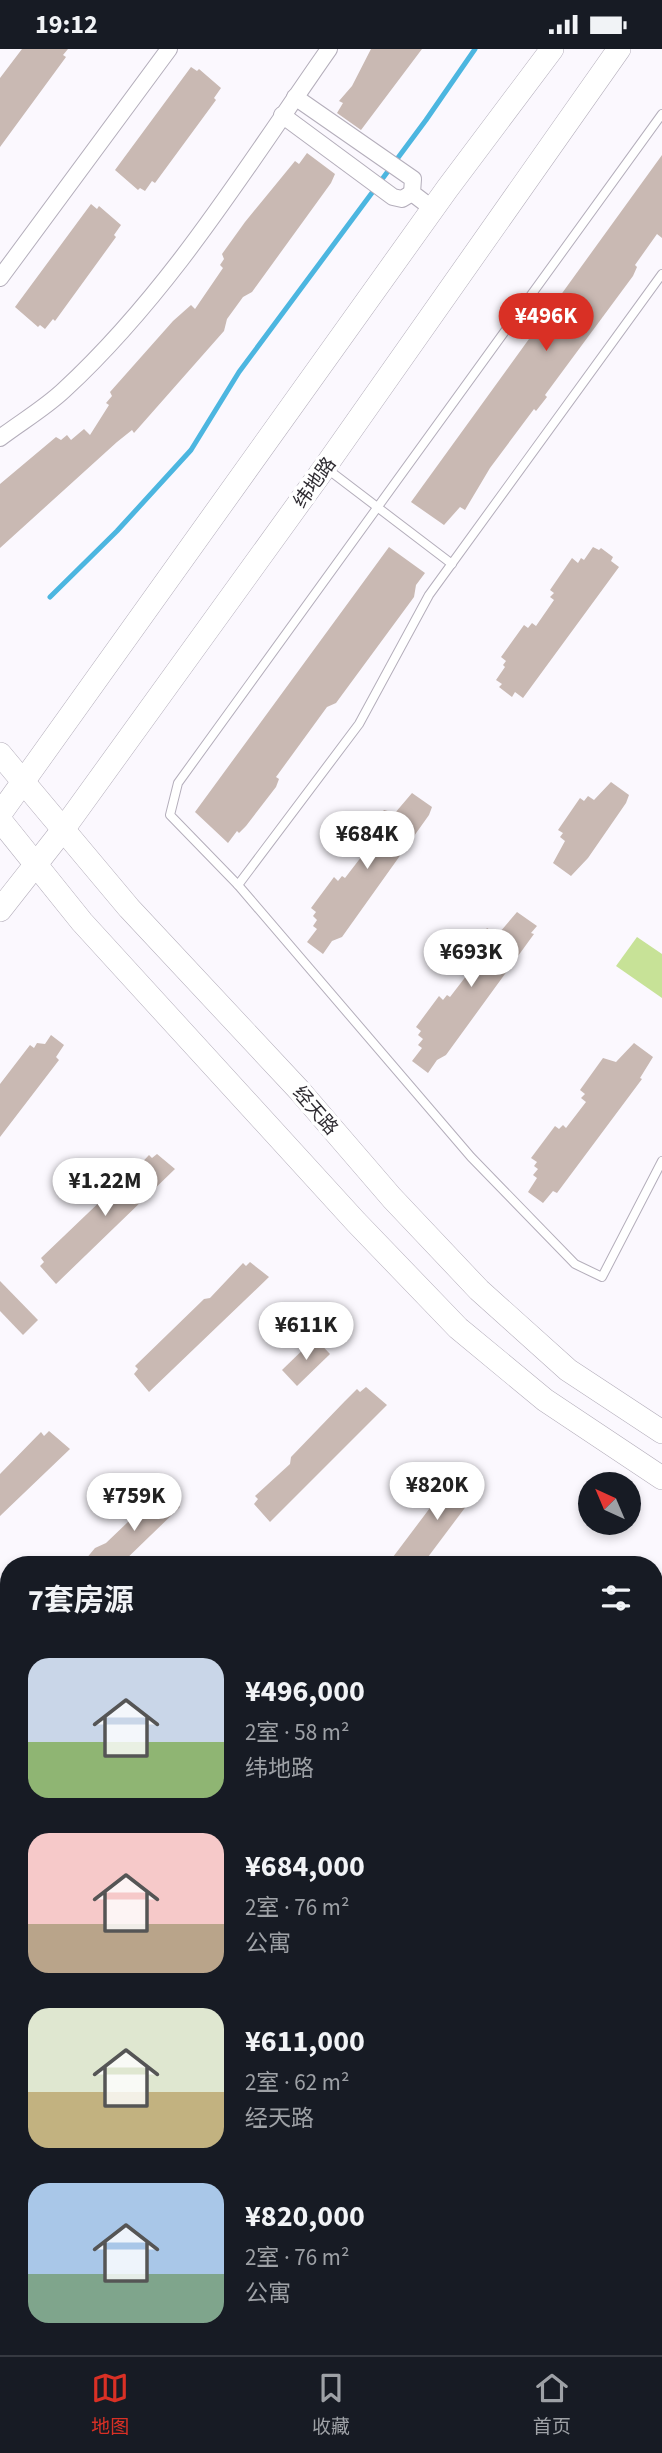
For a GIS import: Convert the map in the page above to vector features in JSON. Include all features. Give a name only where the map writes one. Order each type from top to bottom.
[{"type":"main road","points":[[0,814],[20,782],[433,209],[552,49]]},
{"type":"main road","name":"纬地路","points":[[0,910],[61,831],[325,467],[619,49]]},
{"type":"main road","name":"经天路","points":[[0,754],[61,831],[479,1290],[568,1370],[662,1432]]},
{"type":"main road","points":[[0,820],[34,865],[356,1222],[458,1328],[545,1399],[662,1478]]},
{"type":"street","points":[[0,278],[169,49]]},
{"type":"street","points":[[0,438],[62,393],[96,359],[176,267],[329,49]]},
{"type":"street","points":[[295,97],[413,179],[412,193]]},
{"type":"street","points":[[282,115],[393,197],[402,199],[412,193]]},
{"type":"street","points":[[412,193],[433,209]]},
{"type":"lane","points":[[662,114],[177,783],[170,815],[238,885],[471,1157],[576,1264],[602,1277],[662,1161]]},
{"type":"lane","points":[[238,885],[359,724],[429,595],[662,274]]},
{"type":"lane","points":[[325,467],[452,564]]},
{"type":"green space","points":[[637,937],[662,954],[662,998],[616,966]]},
{"type":"building","points":[[22,49],[68,49],[63,55],[66,57],[0,147],[0,78]]},
{"type":"building","points":[[371,49],[422,49],[361,130],[337,113],[343,103],[339,101],[352,86]]},
{"type":"building","points":[[191,67],[197,71],[199,69],[221,88],[214,98],[216,100],[155,183],[152,181],[145,191],[140,188],[138,190],[115,170]]},
{"type":"building","points":[[307,153],[335,174],[331,183],[252,292],[243,297],[227,319],[224,331],[134,433],[132,430],[117,442],[0,548],[0,484],[56,437],[61,440],[67,435],[71,440],[84,429],[90,435],[109,405],[106,403],[112,396],[110,392],[173,321],[191,305],[195,309],[223,268],[220,265],[224,259],[222,254],[295,161],[299,164]]},
{"type":"building","points":[[662,155],[662,238],[657,234],[635,265],[637,267],[633,276],[545,395],[547,397],[536,411],[534,409],[490,468],[465,510],[460,507],[444,525],[411,502]]},
{"type":"building","points":[[91,204],[97,209],[99,206],[121,225],[114,235],[116,237],[55,321],[53,319],[45,329],[40,325],[38,327],[15,307]]},
{"type":"building","points":[[389,547],[425,573],[416,585],[414,597],[336,703],[327,707],[276,777],[279,779],[276,787],[246,826],[239,833],[237,831],[228,843],[195,812]]},
{"type":"building","points":[[593,547],[599,550],[601,548],[613,557],[611,561],[619,567],[523,698],[515,692],[512,697],[499,687],[502,684],[496,680],[505,667],[503,665],[506,661],[501,657],[524,625],[528,628],[532,623],[536,626],[554,600],[550,597],[554,593],[550,590],[572,558],[578,563],[581,558],[584,560]]},
{"type":"building","points":[[611,782],[629,795],[626,803],[588,858],[571,876],[553,863],[565,841],[560,837],[563,833],[558,830],[580,798],[584,801],[588,796],[594,800]]},
{"type":"building","points":[[412,793],[432,807],[429,815],[342,937],[332,941],[323,954],[307,942],[317,929],[313,926],[317,920],[313,916],[316,912],[311,908],[334,877],[338,881],[342,876],[345,878],[365,852],[361,849],[364,845],[359,841],[384,810],[395,813]]},
{"type":"building","points":[[517,912],[537,926],[531,933],[534,934],[446,1055],[437,1060],[428,1073],[412,1061],[422,1048],[418,1045],[423,1039],[418,1035],[421,1031],[416,1027],[439,996],[443,1000],[447,995],[450,997],[470,971],[466,968],[469,963],[464,960],[487,928],[500,932]]},
{"type":"building","points":[[51,1035],[64,1045],[56,1057],[59,1060],[0,1137],[0,1084],[30,1045],[34,1048],[37,1043],[45,1044]]},
{"type":"building","points":[[634,1043],[653,1057],[640,1078],[642,1079],[557,1193],[553,1191],[543,1203],[528,1192],[537,1178],[533,1175],[538,1169],[534,1166],[537,1162],[531,1158],[555,1126],[559,1129],[563,1125],[566,1128],[586,1102],[581,1098],[585,1094],[580,1090],[603,1058],[616,1062]]},
{"type":"building","points":[[157,1154],[175,1169],[56,1284],[40,1266],[44,1262],[41,1258],[110,1192],[116,1190],[149,1155],[152,1158]]},
{"type":"building","points":[[250,1262],[269,1277],[149,1392],[134,1374],[138,1369],[135,1366],[204,1299],[210,1298],[243,1263],[246,1266]]},
{"type":"building","points":[[0,1281],[38,1320],[23,1335],[0,1311]]},
{"type":"building","points":[[315,1338],[330,1354],[297,1386],[282,1370]]},
{"type":"building","points":[[366,1387],[387,1405],[270,1522],[254,1504],[258,1499],[255,1496],[290,1464],[291,1457],[357,1389],[360,1392]]},
{"type":"building","points":[[49,1431],[70,1449],[0,1516],[0,1474],[41,1432],[44,1436]]},
{"type":"building","points":[[462,1473],[482,1485],[429,1556],[394,1556],[454,1476],[458,1479]]},
{"type":"building","points":[[166,1492],[180,1507],[129,1556],[88,1556],[151,1500],[154,1504]]},
{"type":"waterway","points":[[50,597],[117,531],[191,450],[239,372],[426,120],[475,49]]}]
